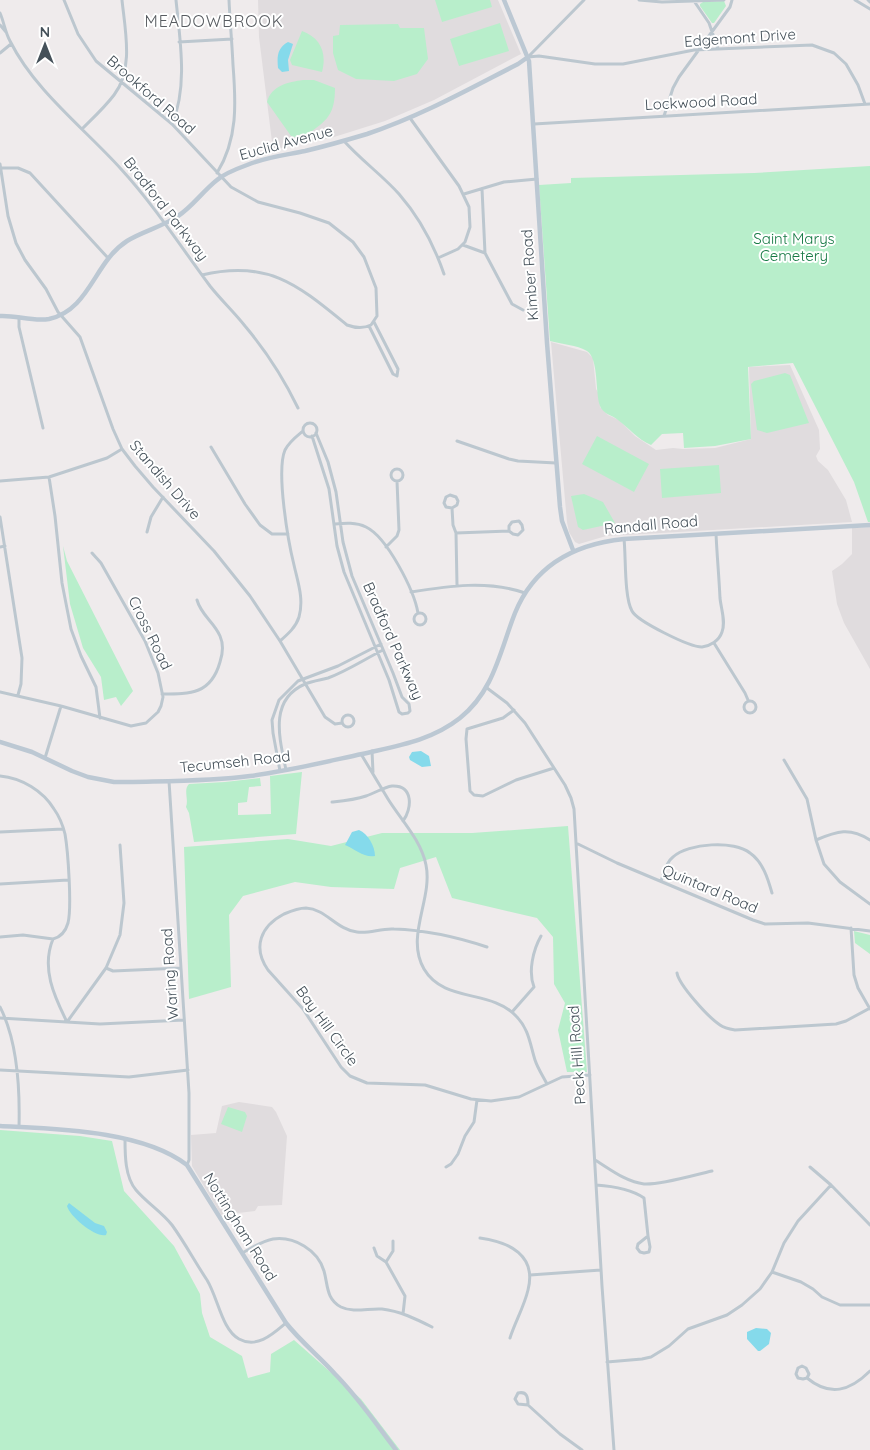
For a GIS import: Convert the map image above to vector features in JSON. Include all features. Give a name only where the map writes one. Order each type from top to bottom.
[{"type":"street","name":"Brookford Road","points":[[64,0],[78,34],[96,61],[172,124],[230,187],[252,200],[322,220],[346,235],[364,257],[370,269],[377,296],[377,316],[374,322]]},
{"type":"street","points":[[82,129],[115,94],[121,83],[126,52],[122,0]]},
{"type":"street","points":[[172,124],[179,96],[179,42],[176,0]]},
{"type":"street","points":[[218,175],[234,126],[235,97],[229,0]]},
{"type":"street","name":"Kimber Road","points":[[504,0],[528,58],[534,124],[547,343],[562,522],[573,550]]},
{"type":"street","points":[[528,58],[584,0]]},
{"type":"street","points":[[639,0],[724,0]]},
{"type":"street","points":[[664,116],[673,88],[679,77],[730,7],[732,0]]},
{"type":"street","points":[[855,0],[870,9]]},
{"type":"street","points":[[694,1],[712,31],[718,49]]},
{"type":"street","name":"Bradford Parkway","points":[[0,13],[7,28],[6,33]]},
{"type":"street","name":"Bradford Parkway","points":[[0,26],[45,91],[125,172],[202,275],[261,346],[291,393],[298,408]]},
{"type":"street","points":[[179,42],[232,39]]},
{"type":"street","points":[[0,53],[11,44]]},
{"type":"street","name":"Edgemont Drive","points":[[528,58],[539,56],[595,64],[623,64],[698,50],[765,48],[809,44],[824,48],[838,56],[849,68],[865,104]]},
{"type":"street","name":"Euclid Avenue","points":[[0,316],[46,320],[62,315],[73,308],[82,299],[108,258],[126,242],[184,212],[218,175],[264,159],[344,141],[410,118],[446,102],[528,58]]},
{"type":"street","name":"Lockwood Road","points":[[534,124],[870,104]]},
{"type":"street","points":[[410,118],[464,194],[471,216],[468,235],[463,245],[438,258]]},
{"type":"street","points":[[344,141],[400,195],[420,223],[444,274]]},
{"type":"street","points":[[0,166],[18,168],[30,173],[108,258]]},
{"type":"street","name":"Standish Drive","points":[[0,166],[8,216],[16,243],[25,260],[46,288],[62,315],[80,337],[122,449],[135,466],[234,574],[280,641],[325,717],[335,724],[342,723],[345,726],[350,726],[354,723],[354,718],[351,715],[346,715],[342,718],[342,723]]},
{"type":"street","points":[[464,194],[504,182],[537,179]]},
{"type":"street","points":[[482,189],[485,253],[512,304],[523,310]]},
{"type":"street","points":[[463,245],[485,253]]},
{"type":"street","points":[[202,275],[233,271],[256,272],[276,276],[312,296],[347,326],[353,328],[369,326],[374,322],[398,369],[398,376],[392,374],[369,326]]},
{"type":"street","points":[[19,317],[19,327],[43,428]]},
{"type":"street","points":[[280,641],[295,625],[301,608],[301,593],[288,534],[281,471],[282,459],[288,446],[303,431],[305,425],[311,423],[317,428],[316,433],[312,436],[305,434],[303,431]]},
{"type":"street","name":"Bradford Parkway","points":[[312,436],[329,489],[337,546],[344,572],[389,680],[400,712],[402,714],[408,713],[411,708],[402,697],[352,576],[343,542],[336,492],[328,462],[316,433]]},
{"type":"street","points":[[457,441],[518,461],[557,463]]},
{"type":"street","points":[[212,446],[245,504],[260,525],[272,534],[288,534]]},
{"type":"street","points":[[0,481],[49,477],[107,458],[122,449]]},
{"type":"street","points":[[49,477],[62,583],[71,630],[96,687],[100,718]]},
{"type":"street","points":[[386,547],[397,536],[399,530],[397,481]]},
{"type":"street","points":[[450,495],[456,497],[458,501],[456,506],[452,508],[448,508],[444,503],[446,497],[450,495]]},
{"type":"street","points":[[147,532],[151,517],[163,497]]},
{"type":"street","points":[[452,508],[453,526],[456,533],[457,585]]},
{"type":"street","points":[[0,517],[22,658],[21,684],[18,695]]},
{"type":"street","points":[[456,533],[509,531],[518,535],[523,530],[522,525],[519,521],[512,522],[509,526],[509,531]]},
{"type":"street","points":[[335,524],[360,524],[377,535],[397,565],[411,592],[418,613]]},
{"type":"street","name":"Randall Road","points":[[487,688],[525,593],[546,568],[573,550],[604,541],[624,538],[870,525]]},
{"type":"street","points":[[624,538],[629,604],[634,615],[646,624],[696,646],[707,646],[714,643],[722,633],[724,623],[720,600],[716,533]]},
{"type":"street","points":[[0,547],[5,546]]},
{"type":"street","name":"Cross Road","points":[[0,692],[62,706],[125,725],[141,725],[154,717],[158,712],[161,706],[162,694],[158,673],[145,641],[101,563],[92,553]]},
{"type":"street","points":[[411,592],[457,585],[512,588],[525,593]]},
{"type":"street","points":[[162,694],[201,690],[213,679],[219,665],[223,652],[221,638],[200,608],[197,600]]},
{"type":"street","points":[[714,643],[748,700]]},
{"type":"street","points":[[280,771],[272,720],[279,700],[285,692],[303,679],[338,666],[381,644]]},
{"type":"street","points":[[286,770],[280,739],[279,717],[284,704],[292,694],[306,684],[329,677],[384,650]]},
{"type":"street","name":"Peck Hill Road","points":[[487,688],[514,710],[554,768],[572,798],[574,809],[594,1160],[614,1450]]},
{"type":"street","name":"Tecumseh Road","points":[[0,742],[45,758],[72,771],[102,780],[133,782],[226,778],[286,770],[418,741],[446,728],[465,714],[487,688]]},
{"type":"street","points":[[748,700],[754,701],[756,704],[757,707],[754,712],[745,711],[744,705],[748,700]]},
{"type":"street","points":[[45,758],[62,706]]},
{"type":"street","points":[[514,710],[504,718],[467,729],[470,791],[474,795],[483,796],[516,780],[554,768]]},
{"type":"street","points":[[372,751],[373,773]]},
{"type":"street","points":[[361,754],[421,850],[426,866],[427,888],[418,931],[418,954],[425,970],[431,979],[449,990],[492,1001],[512,1012],[528,1033],[536,1061],[547,1084]]},
{"type":"street","points":[[784,760],[807,798],[820,853],[830,872],[840,882],[870,904]]},
{"type":"street","points":[[0,776],[18,780],[37,790],[54,808],[63,829],[67,847],[70,911],[66,929],[60,936],[53,939],[23,935],[0,937]]},
{"type":"street","name":"Waring Road","points":[[170,781],[188,1070],[189,1160],[187,1165]]},
{"type":"street","points":[[332,802],[352,800],[394,786],[406,792],[410,805],[407,816],[403,821]]},
{"type":"street","points":[[0,832],[63,829]]},
{"type":"street","points":[[816,840],[850,831],[857,832],[870,840]]},
{"type":"street","name":"Quintard Road","points":[[577,844],[765,924],[808,923],[870,931]]},
{"type":"street","points":[[67,1022],[106,968],[118,943],[122,922],[123,886],[120,845]]},
{"type":"street","points":[[661,881],[669,861],[679,852],[704,846],[729,845],[744,848],[755,857],[763,869],[772,893]]},
{"type":"street","points":[[0,884],[68,880]]},
{"type":"street","name":"Bay Hill Circle","points":[[487,946],[458,937],[394,928],[354,932],[338,926],[320,912],[308,908],[299,908],[271,922],[262,936],[260,952],[268,970],[302,1009],[341,1067],[350,1076],[367,1083],[425,1085],[477,1100],[490,1101],[511,1099],[562,1078],[590,1075]]},
{"type":"street","points":[[677,973],[680,983],[718,1023],[727,1029],[836,1024],[870,1009],[858,988],[854,975],[851,928]]},
{"type":"street","points":[[512,1012],[534,987],[531,980],[535,947],[541,936]]},
{"type":"street","points":[[53,939],[49,951],[49,976],[54,995],[67,1022]]},
{"type":"street","points":[[106,968],[112,971],[181,968]]},
{"type":"street","points":[[0,1007],[5,1018],[17,1071],[18,1127]]},
{"type":"street","points":[[0,1018],[110,1024],[184,1020]]},
{"type":"street","points":[[0,1070],[128,1077],[188,1070]]},
{"type":"street","points":[[446,1167],[451,1164],[458,1154],[465,1136],[474,1122],[477,1100]]},
{"type":"street","name":"Nottingham Road","points":[[0,1126],[98,1133],[125,1139],[162,1151],[174,1156],[187,1165],[286,1323],[299,1339],[335,1373],[396,1450]]},
{"type":"street","points":[[125,1139],[125,1152],[132,1182],[137,1191],[170,1223],[182,1240],[211,1286],[228,1329],[240,1340],[253,1342],[266,1339],[286,1323]]},
{"type":"street","points":[[594,1160],[626,1178],[642,1184],[652,1184],[712,1171]]},
{"type":"street","points":[[810,1167],[831,1185],[870,1225]]},
{"type":"street","points":[[596,1185],[609,1186],[639,1194],[644,1198],[650,1247],[649,1252],[640,1252],[638,1244],[648,1236]]},
{"type":"street","points":[[607,1362],[642,1360],[663,1351],[688,1330],[727,1315],[742,1305],[760,1289],[772,1272],[790,1231],[831,1185]]},
{"type":"street","points":[[480,1238],[503,1243],[514,1248],[525,1262],[530,1275],[528,1292],[515,1320],[510,1338]]},
{"type":"street","points":[[241,1253],[264,1242],[290,1240],[313,1252],[321,1263],[328,1292],[335,1304],[347,1309],[382,1309],[403,1314],[432,1327]]},
{"type":"street","points":[[386,1262],[393,1251],[393,1241]]},
{"type":"street","points":[[374,1248],[377,1256],[386,1262],[405,1296],[403,1314]]},
{"type":"street","points":[[530,1275],[601,1270]]},
{"type":"street","points":[[772,1272],[801,1282],[822,1297],[840,1305],[870,1305]]},
{"type":"street","points":[[807,1378],[809,1374],[808,1369],[804,1367],[798,1368],[797,1376],[803,1379],[807,1378],[819,1386],[837,1390],[849,1387],[862,1380],[870,1371]]},
{"type":"street","points":[[528,1405],[528,1396],[522,1392],[518,1393],[515,1399],[516,1402],[521,1405],[528,1405],[560,1434],[582,1450]]},
{"type":"shaded area","points":[[258,0],[498,0],[521,54],[434,100],[385,121],[334,137],[273,150],[259,37]]},
{"type":"shaded area","points":[[551,342],[587,352],[593,358],[600,407],[608,415],[619,420],[635,436],[656,450],[715,448],[751,439],[749,367],[790,365],[819,430],[820,449],[816,456],[818,461],[828,470],[846,500],[852,522],[606,536],[579,544],[575,542],[569,532],[567,522]]},
{"type":"shaded area","points":[[870,527],[870,669],[844,623],[837,604],[832,571],[852,554],[852,528]]},
{"type":"shaded area","points":[[239,1102],[272,1107],[287,1136],[282,1205],[258,1206],[255,1211],[238,1213],[233,1211],[221,1215],[192,1166],[191,1135],[216,1133],[222,1106]]},
{"type":"green space","points":[[435,0],[490,0],[492,7],[442,22]]},
{"type":"green space","points":[[724,1],[726,6],[714,23],[712,23],[700,4],[703,2]]},
{"type":"green space","points":[[500,23],[509,51],[459,66],[450,39]]},
{"type":"green space","points":[[398,24],[400,28],[424,28],[428,59],[417,74],[394,81],[356,79],[338,70],[333,53],[333,36],[339,35],[340,25]]},
{"type":"green space","points":[[302,31],[314,38],[321,47],[324,59],[322,72],[292,65],[290,60]]},
{"type":"green space","points":[[314,80],[335,88],[333,107],[327,118],[302,139],[291,136],[267,102],[272,92],[276,89],[292,82]]},
{"type":"green space","name":"Saint Marys Cemetery","points":[[870,166],[870,522],[868,522],[854,482],[793,363],[748,367],[751,439],[715,446],[684,448],[683,433],[662,434],[651,445],[637,437],[616,418],[605,413],[601,409],[598,400],[595,368],[591,355],[579,347],[550,341],[539,185],[571,183],[571,178],[754,173]]},
{"type":"green space","points":[[785,373],[790,375],[809,423],[767,433],[757,430],[751,384],[754,381]]},
{"type":"green space","points":[[597,436],[649,464],[634,492],[582,464]]},
{"type":"green space","points":[[719,465],[721,493],[662,498],[660,469]]},
{"type":"green space","points":[[584,494],[603,502],[615,523],[583,530],[578,527],[571,496]]},
{"type":"green space","points":[[63,546],[67,561],[133,691],[121,706],[116,697],[104,700],[101,677],[83,648],[70,604]]},
{"type":"green space","points":[[302,772],[296,834],[194,842],[189,813],[186,807],[186,789],[189,784],[260,778],[261,786],[249,787],[247,802],[238,803],[238,815],[271,814],[270,776]]},
{"type":"green space","points":[[568,826],[587,1072],[567,1072],[558,1030],[565,1003],[554,984],[553,937],[537,918],[452,898],[436,857],[400,868],[394,889],[331,887],[295,882],[243,896],[229,915],[231,987],[189,999],[184,847],[288,839],[331,846],[382,833],[472,833]]},
{"type":"green space","points":[[854,931],[870,935],[870,954],[855,943]]},
{"type":"green space","points":[[228,1107],[245,1112],[247,1116],[242,1132],[221,1124]]},
{"type":"green space","points":[[0,1130],[80,1136],[112,1141],[124,1191],[174,1246],[200,1294],[202,1313],[210,1337],[242,1356],[248,1378],[270,1372],[271,1354],[294,1340],[361,1399],[400,1450],[0,1450]]},
{"type":"water","points":[[288,42],[293,44],[288,60],[289,71],[282,72],[278,68],[278,53],[284,44]]},
{"type":"water","points":[[421,751],[429,756],[431,766],[422,767],[410,760],[409,757],[412,752]]},
{"type":"water","points":[[359,830],[370,841],[374,848],[375,856],[363,854],[345,845],[352,832]]},
{"type":"water","points":[[69,1203],[95,1223],[104,1226],[107,1232],[106,1235],[90,1230],[78,1221],[69,1211],[67,1206]]},
{"type":"water","points":[[756,1328],[767,1329],[771,1333],[769,1344],[760,1351],[747,1339],[747,1332]]},
{"type":"district","name":"MEADOWBROOK","points":[[214,21]]}]
